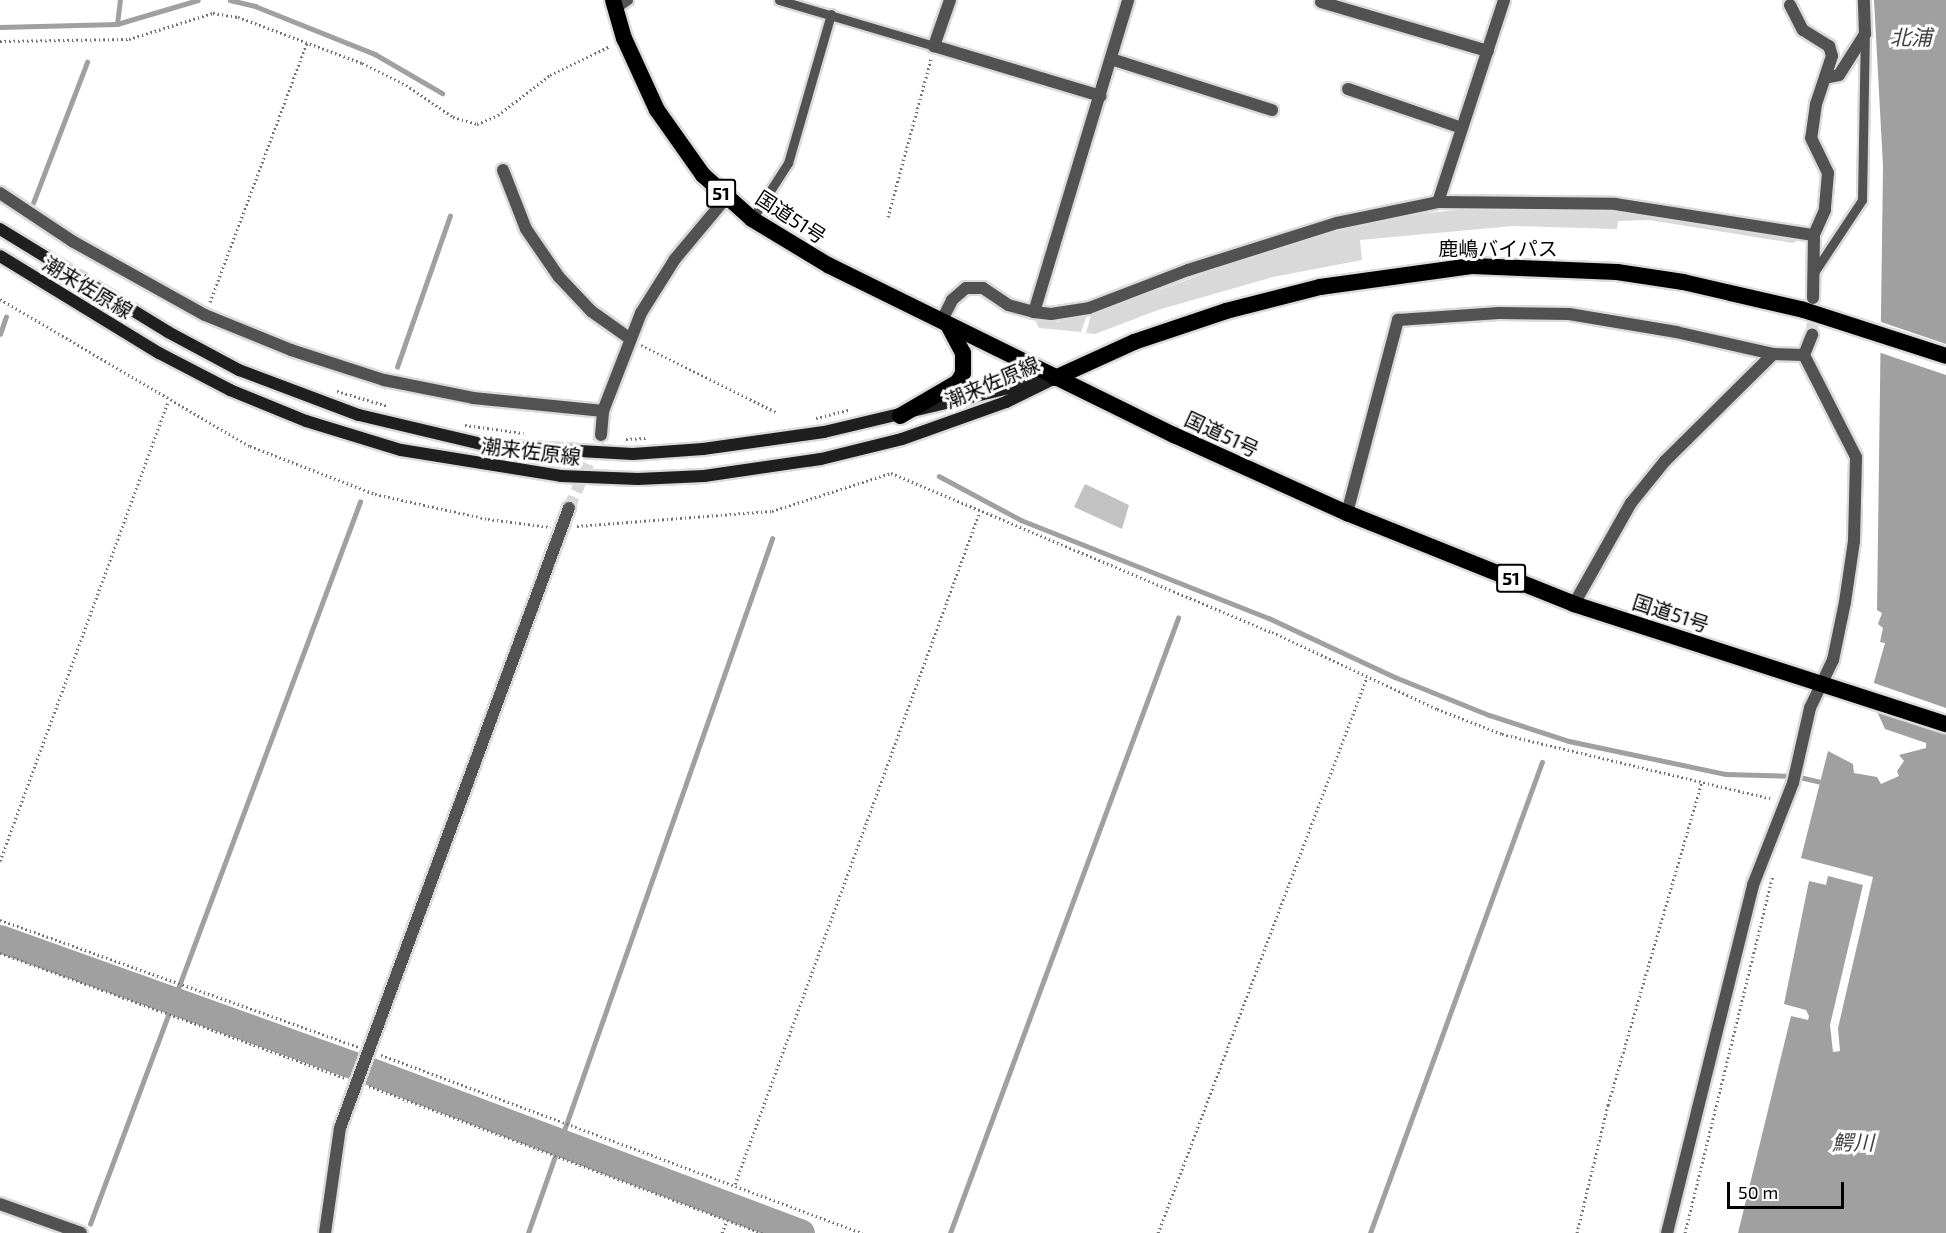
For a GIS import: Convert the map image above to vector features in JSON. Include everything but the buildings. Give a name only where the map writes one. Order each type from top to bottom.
[{"type":"highway","name":"国道51号","points":[[619,3],[624,38],[669,131],[726,198],[752,219],[828,265],[1055,378],[1347,513],[1574,604],[1946,723]]},
{"type":"highway","name":"鹿嶋バイパス","points":[[1055,378],[1134,342],[1226,311],[1320,287],[1472,266],[1617,272],[1683,282],[1804,310],[1946,356]]},
{"type":"highway","points":[[900,416],[958,382],[963,373],[963,353],[945,324]]},
{"type":"main road","name":"潮来佐原線","points":[[0,230],[168,332],[239,370],[359,415],[459,440],[562,452],[633,454],[767,442],[900,416],[995,388],[1055,378]]},
{"type":"main road","name":"潮来佐原線","points":[[0,256],[159,353],[230,390],[306,421],[401,450],[561,477],[638,479],[704,476],[821,459],[923,432],[1006,402],[1055,378]]},
{"type":"street","points":[[950,0],[934,46],[1101,96]]},
{"type":"street","points":[[1034,312],[1101,96],[1128,0]]},
{"type":"street","points":[[1438,202],[1504,0]]},
{"type":"street","points":[[1825,78],[1839,75],[1864,34],[1864,0]]},
{"type":"street","points":[[1321,2],[1488,51]]},
{"type":"street","points":[[1790,5],[1803,30],[1829,46],[1832,56],[1811,138],[1828,173],[1825,210],[1814,236],[1813,298]]},
{"type":"street","points":[[1111,59],[1272,110]]},
{"type":"street","points":[[1348,89],[1462,128]]},
{"type":"street","points":[[503,170],[526,229],[559,277],[591,311],[629,338]]},
{"type":"street","points":[[0,193],[72,241],[205,315],[291,350],[384,380],[473,398],[603,411]]},
{"type":"street","points":[[601,435],[603,411],[629,338],[675,259],[726,198]]},
{"type":"street","points":[[945,324],[952,300],[973,287],[983,288],[1008,305],[1034,312],[1051,314],[1089,308],[1188,270],[1337,223],[1438,202],[1615,204],[1814,236]]},
{"type":"street","points":[[1347,513],[1398,320],[1499,313],[1569,314],[1676,332],[1773,354],[1804,355]]},
{"type":"street","points":[[1667,1233],[1753,885],[1785,804],[1810,708],[1833,660],[1845,602],[1854,541],[1856,457],[1804,355],[1812,335]]},
{"type":"street","points":[[1574,604],[1631,503],[1665,461],[1773,354]]},
{"type":"street","points":[[325,1233],[340,1128],[366,1051],[569,508]]},
{"type":"street","points":[[0,1204],[81,1233]]},
{"type":"lane","points":[[779,0],[934,46]]},
{"type":"lane","points":[[752,219],[788,163],[831,14]]},
{"type":"lane","points":[[1815,271],[1862,200],[1864,34]]},
{"type":"path","points":[[0,41],[129,39],[213,13],[238,17],[362,63],[406,85],[453,117],[477,124],[498,115],[550,75],[586,61],[624,38]]},
{"type":"path","points":[[205,315],[307,43]]},
{"type":"path","points":[[888,217],[934,46]]},
{"type":"path","points":[[0,299],[168,401],[250,446],[375,494],[488,519],[560,528],[772,511],[891,473],[1272,632],[1367,677],[1502,734],[1785,804]]},
{"type":"path","points":[[629,338],[668,361],[776,412]]},
{"type":"path","points":[[0,861],[168,401]]},
{"type":"path","points":[[735,1184],[980,511]]},
{"type":"path","points":[[1158,1233],[1367,677]]},
{"type":"path","points":[[1577,1233],[1608,1105],[1701,782]]},
{"type":"path","points":[[1685,1233],[1774,870]]},
{"type":"path","points":[[0,920],[366,1051],[568,1127],[735,1184],[862,1233]]},
{"type":"path","points":[[0,953],[357,1080],[762,1233]]},
{"type":"path","points":[[722,1233],[727,1220]]},
{"type":"shaded area","points":[[1489,207],[1590,208],[1685,218],[1798,240],[1793,243],[1649,220],[1618,221],[1617,229],[1513,226],[1360,240],[1362,260],[1273,277],[1158,310],[1095,334],[1086,333],[1091,315],[1316,233],[1416,214]]},
{"type":"shaded area","points":[[1087,315],[1081,332],[1039,328],[1035,320],[1057,322]]},
{"type":"water","name":"鰐川","points":[[1874,0],[1946,0],[1946,1233],[1738,1233],[1791,1016],[1808,1020],[1809,1016],[1806,1010],[1784,1004],[1809,881],[1826,885],[1828,876],[1863,885],[1830,1025],[1833,1052],[1840,1051],[1838,1028],[1873,877],[1801,858],[1828,751],[1853,764],[1854,773],[1877,777],[1881,784],[1899,776],[1897,771],[1904,761],[1899,755],[1926,748],[1926,743],[1885,729],[1870,696],[1885,643],[1880,642],[1883,628],[1878,624],[1882,613],[1877,610],[1883,166]]},
{"type":"pier","points":[[1878,321],[1946,344],[1946,375],[1878,352]]},
{"type":"pier","points":[[1871,682],[1946,708],[1946,733],[1871,707],[1867,696]]},
{"type":"waterway","points":[[117,24],[120,0]]},
{"type":"waterway","points":[[0,27],[117,24],[198,0]]},
{"type":"waterway","points":[[230,0],[255,6],[375,54],[442,93]]},
{"type":"waterway","points":[[33,203],[87,62]]},
{"type":"waterway","points":[[397,367],[450,216]]},
{"type":"waterway","points":[[0,334],[6,317]]},
{"type":"waterway","points":[[939,476],[1021,520],[1269,618],[1395,677],[1489,715],[1569,741],[1726,774],[1795,776],[1821,782]]},
{"type":"waterway","points":[[90,1224],[360,502]]},
{"type":"waterway","points":[[528,1233],[772,539]]},
{"type":"waterway","points":[[950,1233],[1178,618]]},
{"type":"waterway","points":[[1370,1233],[1542,762]]},
{"type":"waterway","points":[[0,939],[361,1068],[801,1233]]},
{"type":"tunnel","points":[[1812,335],[1813,306]]},
{"type":"tunnel","points":[[569,508],[601,435]]},
{"type":"water label","name":"北浦","points":[[1911,37]]}]
